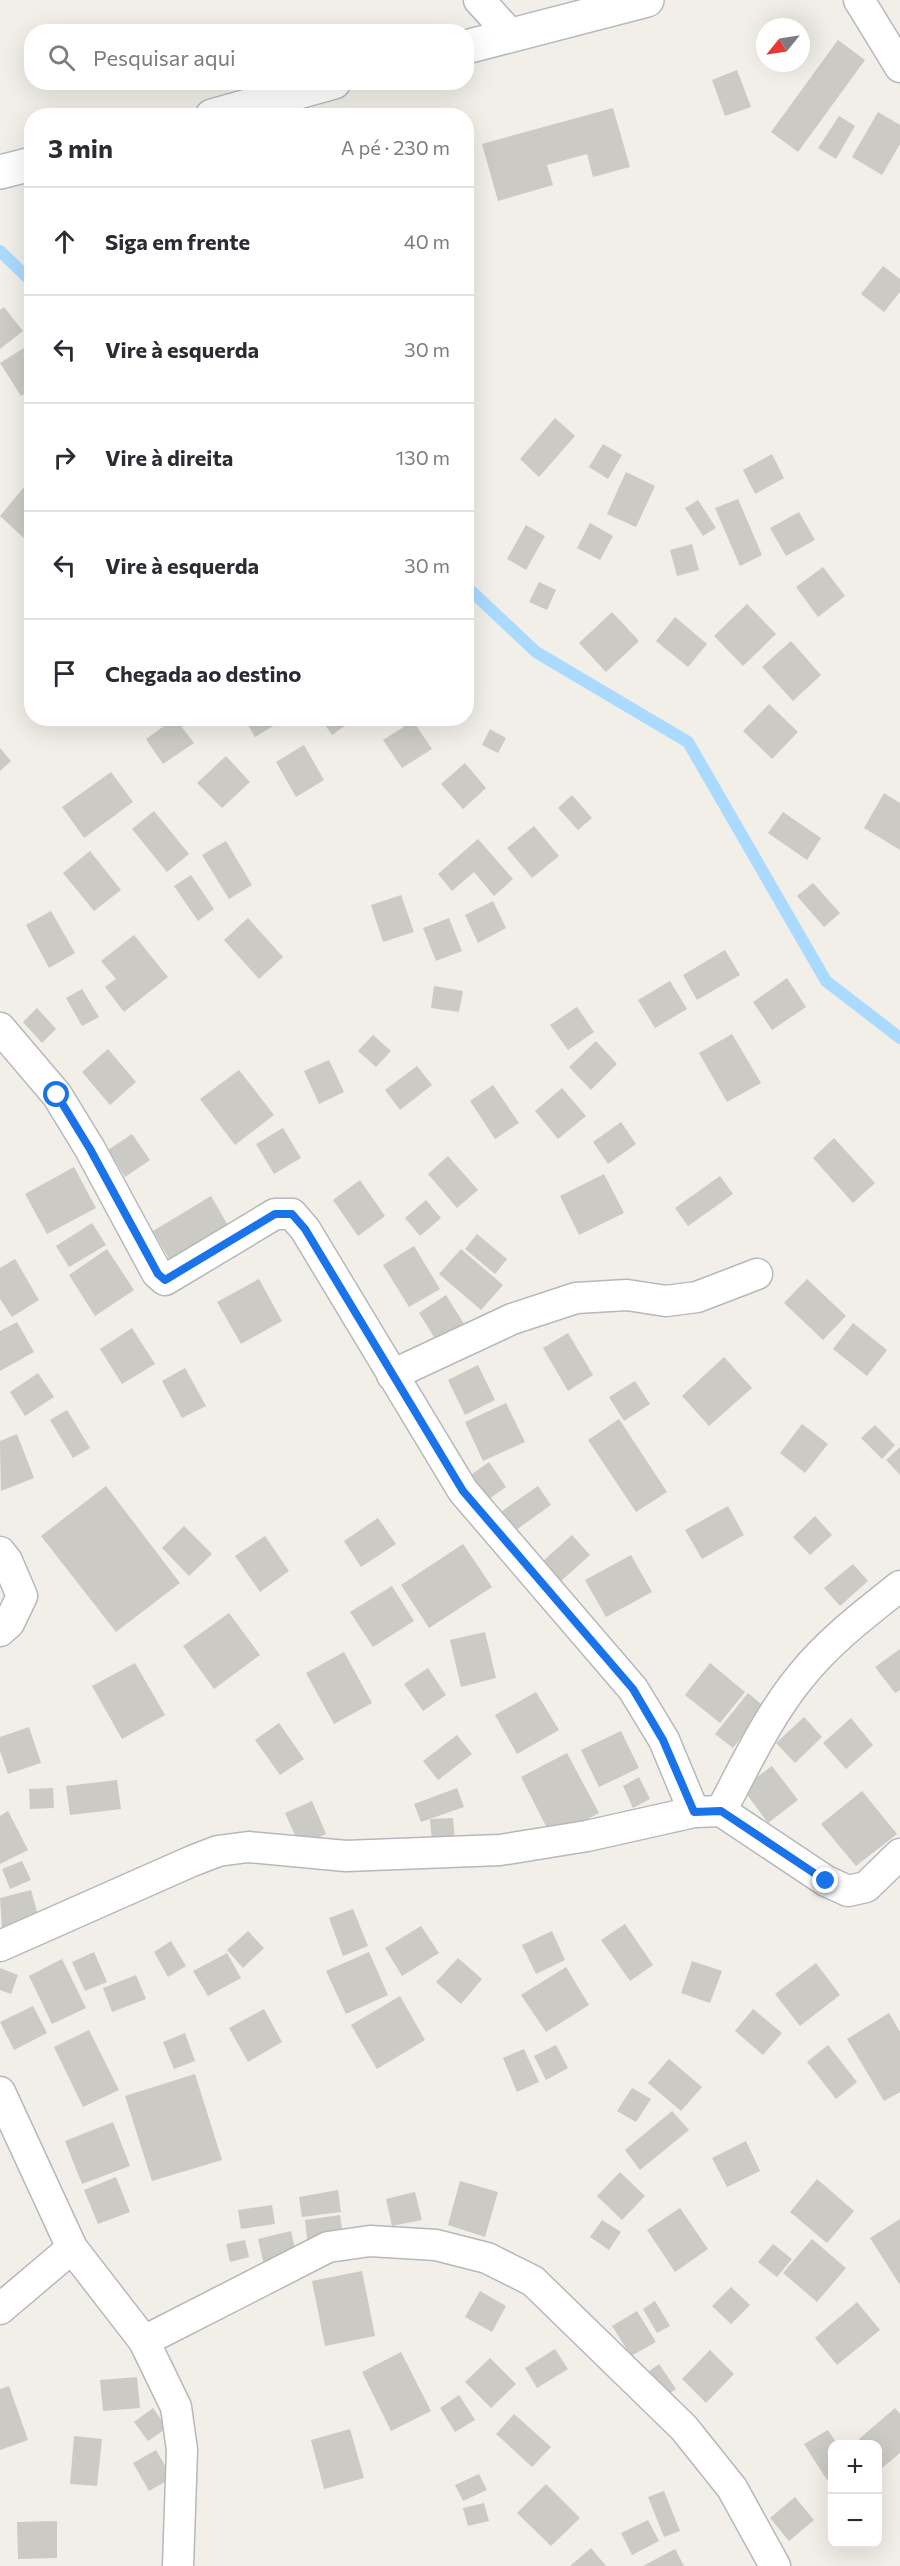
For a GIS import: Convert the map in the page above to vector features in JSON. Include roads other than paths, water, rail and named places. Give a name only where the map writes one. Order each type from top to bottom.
[{"type":"street","points":[[479,0],[510,35]]},
{"type":"street","points":[[474,45],[647,0]]},
{"type":"street","points":[[859,0],[900,67]]},
{"type":"street","points":[[241,108],[306,90]]},
{"type":"street","points":[[0,172],[24,166]]},
{"type":"street","points":[[0,1028],[57,1095],[90,1149],[158,1274],[165,1280],[172,1278],[275,1214],[292,1214],[305,1229],[463,1491],[633,1689],[707,1812],[848,1892],[866,1887],[900,1854]]},
{"type":"street","points":[[392,1375],[512,1319],[576,1298],[627,1295],[666,1300],[697,1297],[757,1274]]},
{"type":"street","points":[[0,1552],[7,1561],[21,1596],[9,1623],[0,1630]]},
{"type":"street","points":[[0,1946],[218,1851],[248,1847],[346,1856],[500,1850],[587,1836],[707,1812],[801,1676],[854,1623],[900,1586]]},
{"type":"street","points":[[0,2092],[72,2248],[144,2341],[176,2407],[180,2440],[178,2566]]},
{"type":"street","points":[[144,2341],[328,2247],[370,2241],[436,2245],[487,2258],[533,2281],[684,2428],[732,2488],[775,2566]]},
{"type":"street","points":[[0,2309],[72,2248]]},
{"type":"waterway","points":[[0,251],[24,274]]},
{"type":"waterway","points":[[474,594],[536,652],[688,742],[826,981],[900,1038]]}]
